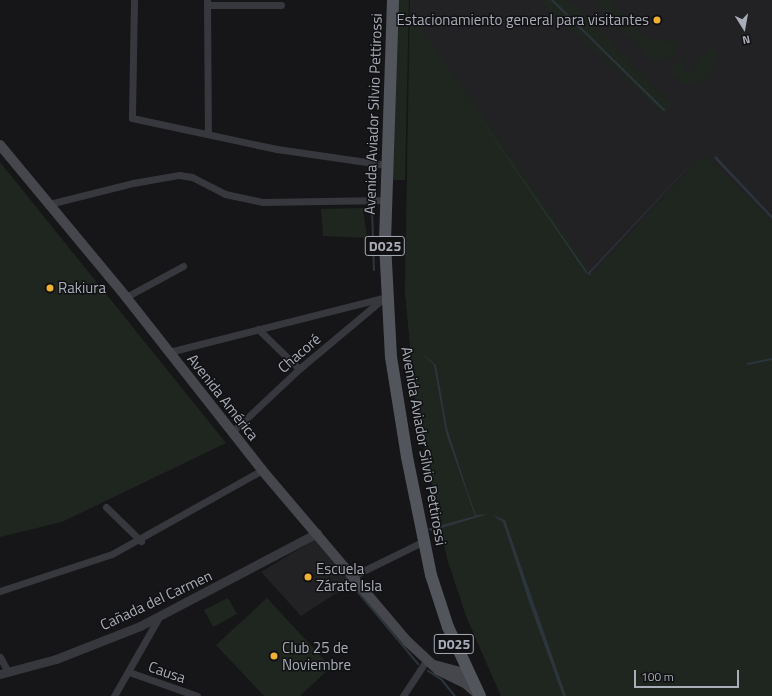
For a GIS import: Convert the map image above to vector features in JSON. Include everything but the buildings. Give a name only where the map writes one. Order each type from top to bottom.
[{"type":"main road","name":"Avenida Aviador Silvio Pettirossi","points":[[393,0],[386,200],[386,297],[399,412],[424,541],[439,602],[468,674],[479,695]]},
{"type":"main road","name":"Avenida América","points":[[0,145],[126,297],[262,470],[352,576],[427,662],[464,682],[479,695]]},
{"type":"main road","points":[[427,662],[468,674]]},
{"type":"street","points":[[134,0],[132,118],[208,133],[277,149],[387,165]]},
{"type":"street","points":[[208,133],[207,2],[281,5]]},
{"type":"street","points":[[49,204],[133,183],[179,175],[192,177],[225,194],[262,202],[386,200]]},
{"type":"street","points":[[126,297],[183,266]]},
{"type":"street","points":[[169,352],[386,297]]},
{"type":"street","name":"Chacoré","points":[[232,432],[299,369],[386,297]]},
{"type":"street","points":[[258,329],[299,369]]},
{"type":"street","points":[[0,591],[83,565],[141,541],[262,470]]},
{"type":"street","points":[[106,507],[141,541]]},
{"type":"street","name":"Cañada del Carmen","points":[[4,673],[56,659],[159,617],[317,533]]},
{"type":"street","points":[[352,576],[424,541]]},
{"type":"street","points":[[114,696],[159,617]]},
{"type":"street","points":[[0,658],[4,673]]},
{"type":"street","points":[[403,696],[427,662]]},
{"type":"street","name":"Causa","points":[[128,672],[197,696]]},
{"type":"shaded area","points":[[397,0],[409,0],[405,180],[391,180]]},
{"type":"shaded area","points":[[410,0],[772,0],[772,696],[501,696],[467,618],[447,558],[416,406],[405,292]]},
{"type":"shaded area","points":[[544,0],[568,0],[593,23],[658,92],[673,101],[664,115],[544,4]]},
{"type":"shaded area","points":[[594,0],[609,0],[646,39],[661,38],[671,44],[678,40],[674,55],[663,61],[651,59]]},
{"type":"shaded area","points":[[410,12],[593,274],[704,154],[772,222],[772,696],[501,696],[467,618],[447,558],[416,406],[405,292]]},
{"type":"shaded area","points":[[712,46],[718,53],[708,76],[701,81],[684,84],[667,71],[682,59],[685,50],[684,69],[688,72]]},
{"type":"shaded area","points":[[474,109],[588,273],[702,152],[590,273],[592,276],[586,273]]},
{"type":"shaded area","points":[[716,156],[772,216],[772,219],[714,158]]},
{"type":"shaded area","name":"Rakiura","points":[[0,162],[226,443],[62,522],[0,537]]},
{"type":"shaded area","points":[[363,208],[367,238],[323,236],[321,209]]},
{"type":"shaded area","points":[[418,351],[436,365],[447,428],[476,515],[488,514],[432,531],[427,529],[475,516],[446,433],[434,365]]},
{"type":"shaded area","points":[[492,515],[505,520],[566,696],[563,696],[530,605],[503,522]]},
{"type":"shaded area","name":"Escuela Zárate Isla","points":[[319,537],[355,581],[301,616],[261,572]]},
{"type":"shaded area","points":[[228,598],[237,614],[213,627],[204,610]]},
{"type":"shaded area","name":"Club 25 de Noviembre","points":[[267,598],[331,667],[300,696],[264,696],[216,645]]},
{"type":"waterway","points":[[552,0],[664,110]]},
{"type":"waterway","points":[[372,208],[374,270]]},
{"type":"waterway","points":[[748,364],[772,359]]},
{"type":"waterway","points":[[347,579],[418,664]]},
{"type":"waterway","points":[[428,671],[441,679],[455,696]]},
{"type":"place","name":"Estacionamiento general para visitantes","points":[[657,20]]},
{"type":"place","name":"Rakiura","points":[[50,288]]},
{"type":"place","name":"Escuela Zárate Isla","points":[[308,577]]},
{"type":"place","name":"Club 25 de Noviembre","points":[[274,656]]}]
